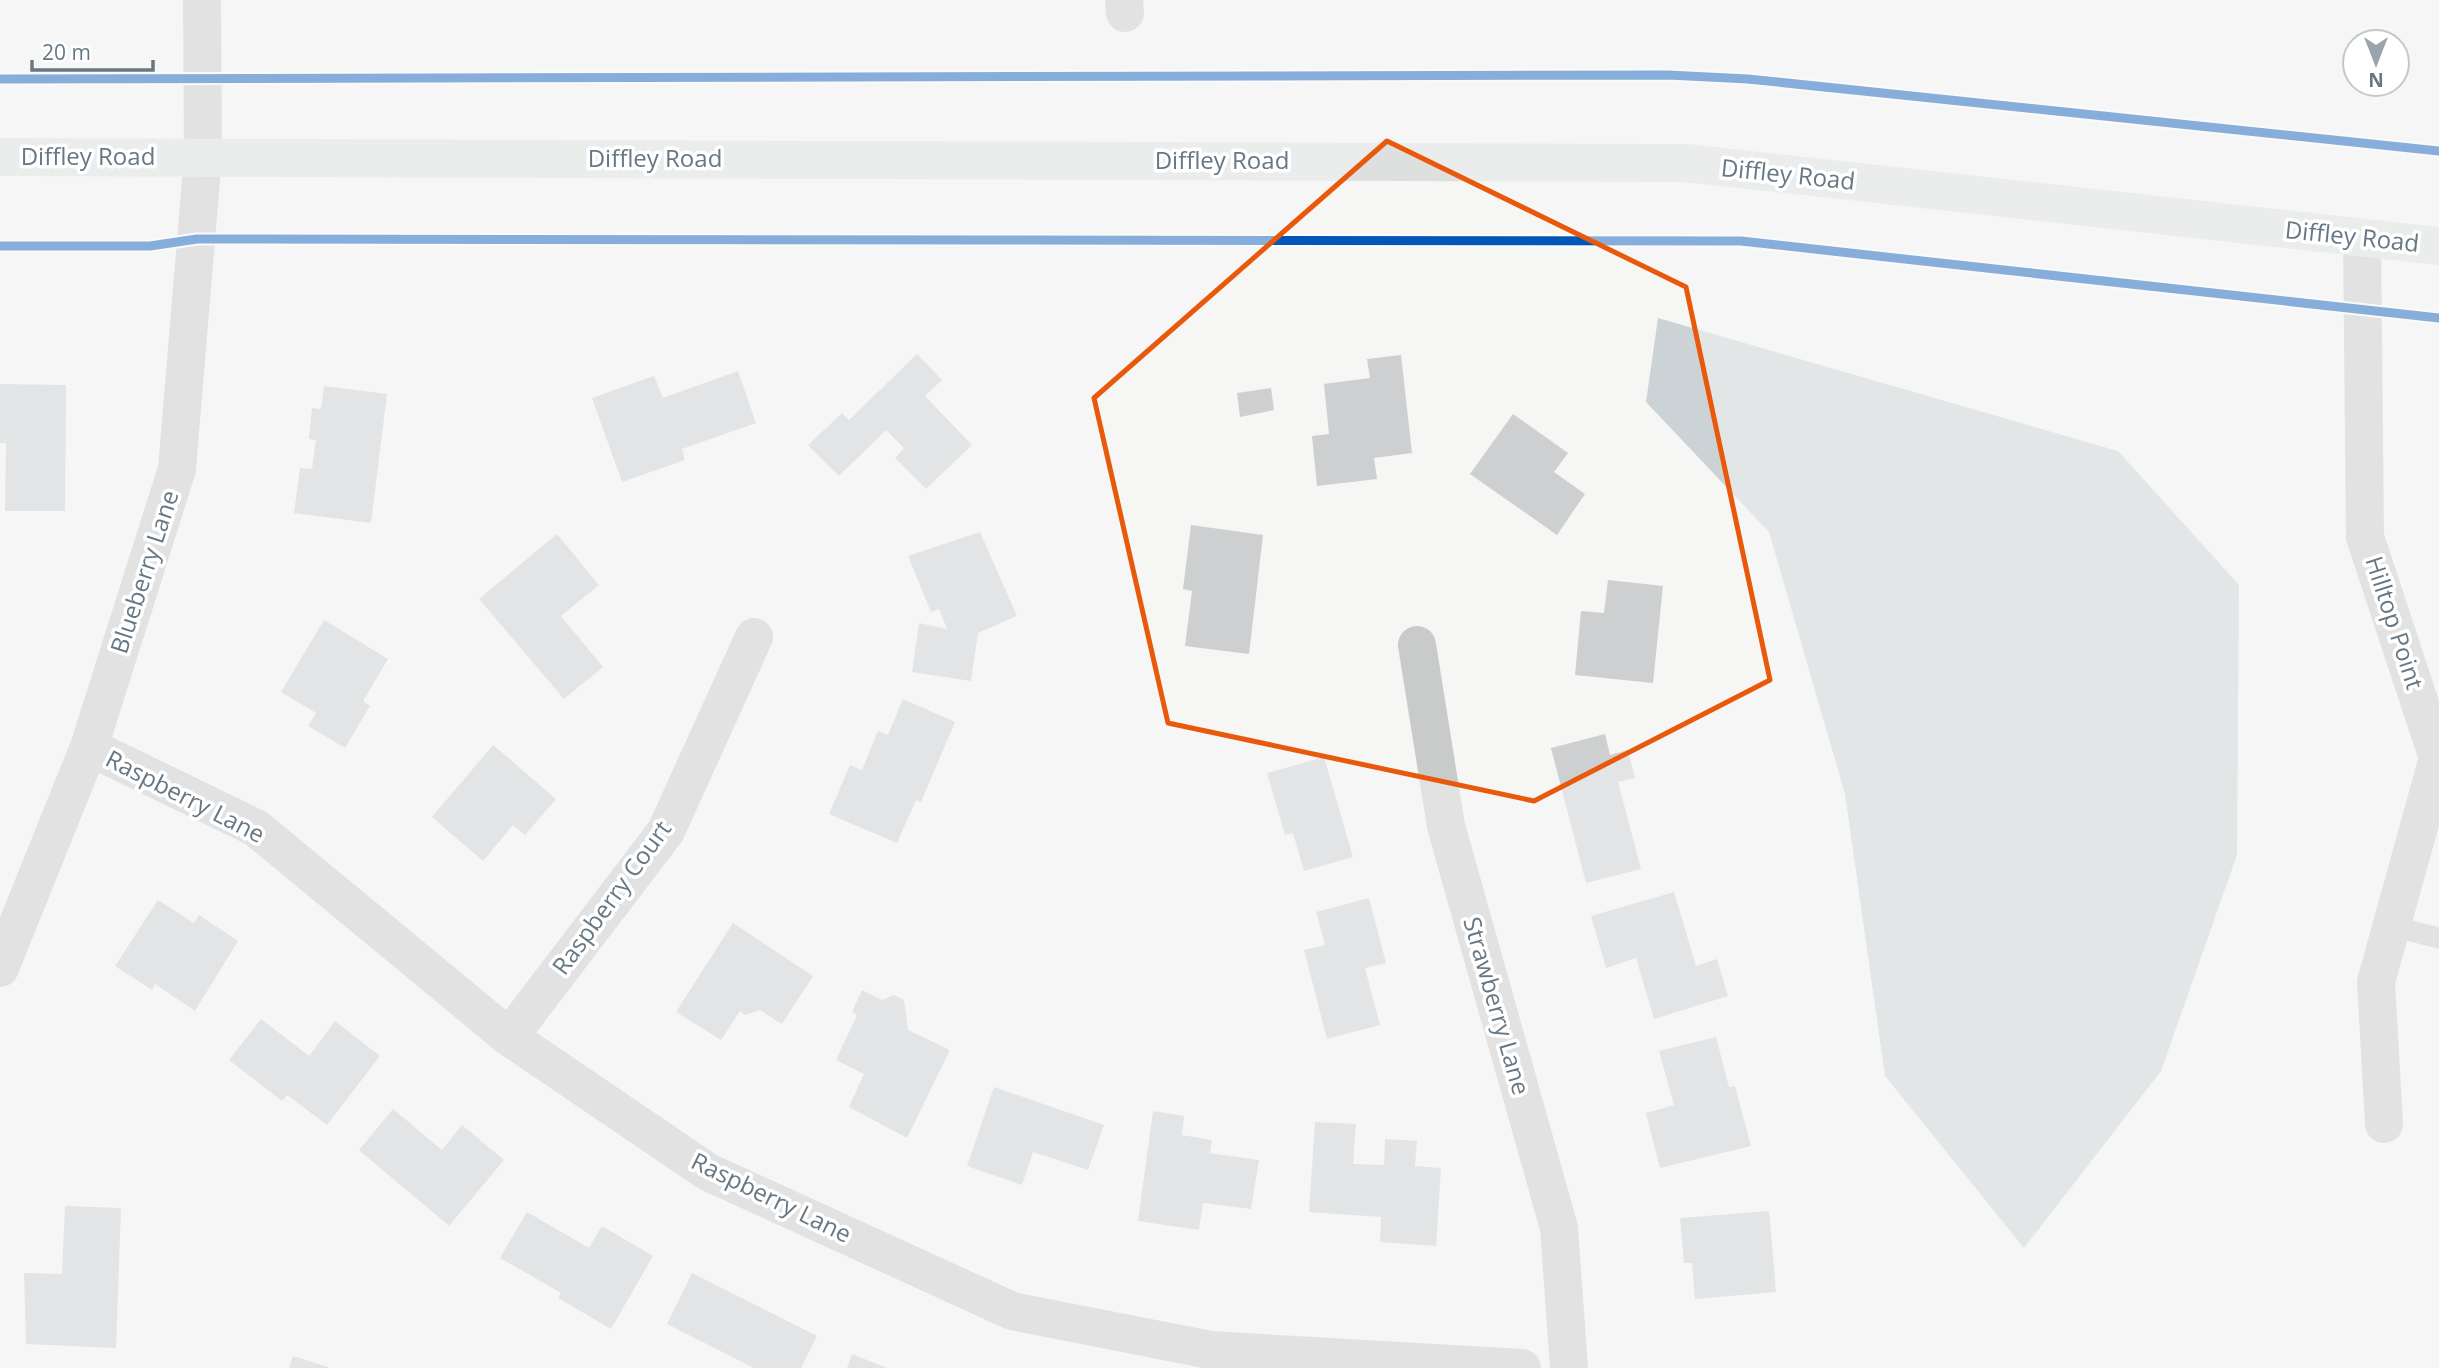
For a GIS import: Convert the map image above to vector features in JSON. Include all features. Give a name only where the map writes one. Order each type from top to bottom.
[{"type":"main road","name":"Diffley Road","points":[[0,157],[1686,163],[2439,246]]},
{"type":"street","name":"Blueberry Lane","points":[[0,968],[89,747],[177,469],[203,156],[202,0]]},
{"type":"street","name":"Hilltop Point","points":[[2362,238],[2365,537],[2438,758],[2376,982],[2384,1124]]},
{"type":"street","name":"Raspberry Court","points":[[509,1037],[666,831],[754,637]]},
{"type":"street","name":"Strawberry Lane","points":[[1417,645],[1446,826],[1559,1228],[1569,1368]]},
{"type":"street","name":"Raspberry Lane","points":[[89,747],[256,828],[509,1037],[708,1172],[1012,1311],[1210,1350],[1522,1368]]},
{"type":"lane","points":[[2391,926],[2439,938]]},
{"type":"highlighted area","points":[[1387,141],[1686,287],[1770,680],[1534,801],[1168,723],[1094,398]]},
{"type":"shaded area","points":[[1658,318],[2118,451],[2239,585],[2237,855],[2161,1071],[2024,1248],[1885,1076],[1845,794],[1769,532],[1646,402]]},
{"type":"building","points":[[917,354],[942,380],[925,396],[972,445],[926,489],[895,458],[904,448],[886,430],[839,476],[808,445],[842,413],[849,420]]},
{"type":"building","points":[[1401,355],[1412,453],[1374,458],[1377,479],[1317,486],[1312,436],[1329,434],[1324,384],[1370,378],[1367,359]]},
{"type":"building","points":[[738,371],[756,423],[682,449],[685,460],[622,482],[592,398],[654,376],[663,398]]},
{"type":"building","points":[[0,384],[66,385],[65,511],[5,511],[6,443],[0,443]]},
{"type":"building","points":[[324,386],[387,394],[371,523],[294,513],[300,468],[312,469],[316,440],[309,439],[312,408],[321,409]]},
{"type":"building","points":[[1271,388],[1274,410],[1240,417],[1237,393]]},
{"type":"building","points":[[1513,414],[1568,453],[1554,472],[1585,494],[1557,535],[1470,474]]},
{"type":"building","points":[[1191,525],[1263,535],[1249,654],[1185,646],[1192,591],[1183,589]]},
{"type":"building","points":[[980,532],[1017,616],[978,633],[971,681],[912,672],[919,623],[947,629],[939,609],[931,612],[908,556]]},
{"type":"building","points":[[557,534],[599,585],[561,616],[603,667],[564,699],[479,599]]},
{"type":"building","points":[[1608,580],[1663,586],[1653,683],[1575,675],[1581,611],[1604,613]]},
{"type":"building","points":[[324,620],[388,659],[363,701],[370,706],[345,748],[308,726],[316,713],[281,692]]},
{"type":"building","points":[[903,699],[955,722],[921,802],[916,800],[897,843],[829,814],[850,765],[862,770],[878,731],[888,735]]},
{"type":"building","points":[[1605,734],[1610,755],[1628,750],[1635,778],[1618,782],[1641,869],[1586,883],[1551,748]]},
{"type":"building","points":[[493,745],[556,799],[525,835],[513,825],[483,861],[432,817]]},
{"type":"building","points":[[1324,757],[1353,857],[1304,871],[1293,833],[1285,835],[1267,773]]},
{"type":"building","points":[[1674,892],[1696,966],[1717,959],[1728,996],[1654,1019],[1636,958],[1606,968],[1591,916]]},
{"type":"building","points":[[1369,898],[1386,963],[1365,968],[1380,1025],[1327,1039],[1304,950],[1325,945],[1316,912]]},
{"type":"building","points":[[158,900],[194,923],[199,915],[238,941],[195,1011],[155,984],[152,990],[115,966]]},
{"type":"building","points":[[733,923],[813,976],[782,1024],[760,1010],[745,1015],[740,1011],[721,1040],[676,1012]]},
{"type":"building","points":[[862,990],[882,1000],[894,995],[904,1000],[908,1030],[950,1050],[907,1138],[849,1107],[864,1074],[836,1060],[857,1015],[852,1012]]},
{"type":"building","points":[[261,1019],[309,1056],[335,1021],[380,1056],[327,1125],[287,1095],[282,1101],[229,1060]]},
{"type":"building","points":[[1716,1037],[1729,1087],[1735,1086],[1751,1146],[1660,1168],[1646,1113],[1674,1105],[1659,1051]]},
{"type":"building","points":[[994,1087],[1104,1125],[1088,1170],[1033,1152],[1022,1185],[967,1166]]},
{"type":"building","points":[[393,1109],[442,1150],[462,1125],[504,1160],[449,1226],[359,1150]]},
{"type":"building","points":[[1153,1111],[1184,1116],[1182,1135],[1212,1140],[1210,1153],[1259,1160],[1251,1209],[1203,1203],[1199,1230],[1138,1221]]},
{"type":"building","points":[[1315,1122],[1356,1124],[1353,1164],[1384,1165],[1385,1139],[1417,1141],[1415,1166],[1441,1168],[1436,1246],[1380,1242],[1381,1217],[1309,1212]]},
{"type":"building","points":[[65,1206],[121,1208],[116,1348],[26,1344],[24,1273],[62,1274]]},
{"type":"building","points":[[1769,1211],[1776,1292],[1695,1299],[1692,1263],[1684,1263],[1680,1218]]},
{"type":"building","points":[[527,1212],[589,1248],[602,1226],[653,1256],[611,1329],[558,1298],[561,1293],[500,1258]]},
{"type":"building","points":[[692,1273],[817,1336],[801,1368],[754,1368],[667,1324]]},
{"type":"building","points":[[852,1354],[887,1368],[847,1368]]},
{"type":"building","points":[[293,1356],[328,1367],[328,1368],[289,1368]]},
{"type":"cycle path","points":[[0,79],[1668,75],[1748,79],[2439,151]]},
{"type":"cycle path","points":[[0,246],[150,246],[197,239],[1741,241],[2439,318]]}]
